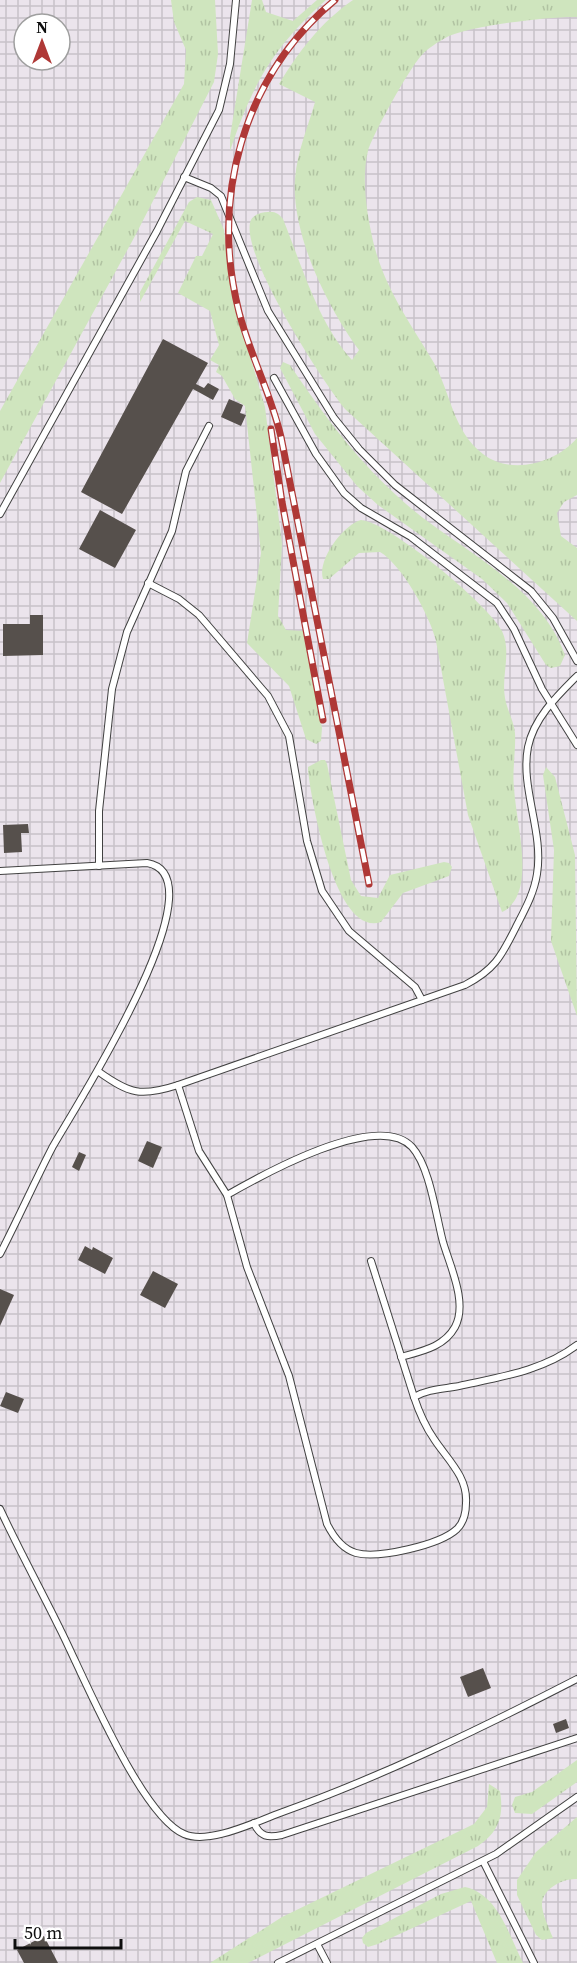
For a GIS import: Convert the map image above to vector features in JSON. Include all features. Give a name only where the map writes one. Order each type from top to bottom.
[{"type":"lane","points":[[0,514],[120,300],[224,98],[236,0]]},
{"type":"lane","points":[[184,177],[215,190],[221,196],[268,311],[305,375],[352,441],[395,485],[531,591],[553,618],[577,661]]},
{"type":"lane","points":[[274,378],[316,454],[344,493],[361,508],[411,537],[497,603],[514,629],[551,704],[577,745]]},
{"type":"lane","points":[[99,866],[99,812],[111,689],[127,632],[172,531],[186,471],[209,426]]},
{"type":"lane","points":[[148,583],[179,599],[199,615],[268,696],[289,736],[309,851],[322,891],[349,931],[415,987],[422,1000]]},
{"type":"lane","points":[[99,1072],[120,1086],[135,1092],[151,1093],[465,985],[490,971],[510,940],[532,894],[538,865],[527,757],[531,737],[551,704],[577,676]]},
{"type":"lane","points":[[0,871],[147,863],[158,867],[167,880],[169,897],[158,946],[99,1072],[52,1148],[0,1254]]},
{"type":"lane","points":[[178,1085],[197,1146],[227,1195],[247,1267],[289,1376],[324,1517],[335,1538],[355,1553],[386,1554],[434,1540],[456,1529],[464,1519],[466,1504],[464,1485],[427,1427],[414,1397],[371,1262]]},
{"type":"lane","points":[[227,1195],[280,1166],[365,1137],[389,1134],[402,1139],[412,1147],[426,1177],[455,1286],[459,1313],[455,1327],[442,1342],[401,1357]]},
{"type":"lane","points":[[414,1397],[434,1389],[526,1371],[558,1358],[577,1345]]},
{"type":"lane","points":[[0,1509],[121,1751],[163,1818],[185,1835],[200,1838],[254,1823],[411,1762],[577,1678]]},
{"type":"lane","points":[[254,1823],[258,1832],[265,1836],[282,1835],[577,1738]]},
{"type":"lane","points":[[278,1963],[483,1861],[509,1846],[577,1797]]},
{"type":"lane","points":[[483,1861],[534,1963]]},
{"type":"lane","points":[[317,1944],[327,1963]]},
{"type":"shaded area","points":[[0,0],[577,0],[577,1963],[0,1963]]},
{"type":"green space","points":[[171,0],[215,0],[218,54],[214,82],[135,236],[0,483],[0,411],[184,84],[186,50],[174,22]]},
{"type":"green space","points":[[252,0],[262,0],[266,12],[293,21],[317,0],[326,0],[292,34],[266,68],[247,106],[230,151],[230,137]]},
{"type":"green space","points":[[353,0],[577,0],[577,17],[530,20],[473,29],[447,37],[427,50],[415,63],[400,87],[371,143],[366,162],[365,185],[373,241],[384,275],[434,363],[459,423],[473,445],[494,461],[520,465],[545,460],[568,447],[577,438],[577,495],[564,502],[557,513],[561,536],[577,548],[577,621],[345,409],[286,318],[259,263],[251,240],[250,223],[259,213],[275,212],[283,219],[320,312],[352,360],[359,350],[335,313],[314,269],[305,245],[295,200],[298,159],[315,102],[279,84],[312,38],[330,18]]},
{"type":"green space","points":[[197,197],[211,200],[224,230],[231,291],[265,407],[282,544],[278,616],[286,630],[303,631],[322,728],[321,741],[316,744],[306,739],[289,686],[247,643],[261,553],[245,406],[235,399],[222,376],[216,372],[219,365],[210,360],[219,345],[210,311],[178,293],[196,256],[202,256],[213,234],[185,221],[140,302],[140,292],[189,202]]},
{"type":"green space","points":[[283,362],[290,365],[343,438],[389,488],[427,521],[496,570],[537,608],[553,630],[565,655],[560,666],[551,668],[546,665],[507,603],[482,579],[378,505],[357,486],[315,434],[280,368]]},
{"type":"green space","points":[[361,520],[375,524],[437,566],[493,619],[505,639],[504,689],[515,733],[514,781],[522,848],[522,872],[519,892],[515,900],[502,912],[468,815],[436,641],[421,605],[406,579],[380,552],[359,553],[329,579],[323,579],[324,562],[333,544],[354,523]]},
{"type":"green space","points":[[325,760],[327,764],[351,880],[361,896],[378,898],[390,875],[444,862],[449,863],[452,867],[449,876],[403,893],[381,922],[365,921],[351,909],[338,889],[328,863],[314,808],[308,770],[308,767]]},
{"type":"green space","points":[[546,767],[555,777],[575,855],[577,1016],[551,941],[554,850],[543,775]]},
{"type":"green space","points":[[577,1760],[577,1782],[532,1814],[515,1813],[512,1805],[515,1797],[532,1792]]},
{"type":"green space","points":[[489,1784],[500,1791],[500,1816],[491,1835],[478,1846],[248,1963],[210,1963],[282,1917],[474,1824],[487,1807]]},
{"type":"green space","points":[[577,1817],[577,1879],[565,1880],[545,1894],[542,1906],[553,1938],[542,1940],[536,1935],[517,1895],[517,1880],[536,1852]]},
{"type":"green space","points":[[465,1887],[476,1891],[494,1907],[507,1928],[523,1963],[497,1963],[471,1901],[378,1944],[368,1947],[363,1943],[362,1938],[366,1933],[441,1894]]},
{"type":"building","points":[[163,339],[208,363],[196,384],[204,388],[208,383],[219,389],[213,400],[193,389],[122,514],[81,492]]},
{"type":"building","points":[[229,399],[243,405],[240,413],[246,415],[241,426],[221,417]]},
{"type":"building","points":[[100,510],[136,530],[115,568],[79,549]]},
{"type":"building","points":[[30,615],[43,615],[43,655],[3,656],[3,624],[30,624]]},
{"type":"building","points":[[28,824],[29,833],[21,833],[22,852],[4,853],[3,825]]},
{"type":"building","points":[[147,1141],[162,1147],[153,1168],[138,1161]]},
{"type":"building","points":[[79,1152],[86,1155],[79,1171],[72,1167]]},
{"type":"building","points":[[85,1246],[92,1250],[93,1247],[113,1258],[105,1274],[78,1260]]},
{"type":"building","points":[[153,1271],[178,1284],[165,1308],[140,1295]]},
{"type":"building","points":[[0,1289],[14,1295],[0,1326]]},
{"type":"building","points":[[6,1392],[24,1399],[18,1413],[0,1406]]},
{"type":"building","points":[[483,1668],[491,1688],[468,1697],[460,1677]]},
{"type":"building","points":[[566,1719],[569,1728],[556,1733],[553,1724]]},
{"type":"building","points":[[44,1936],[58,1963],[24,1963],[17,1950]]},
{"type":"railway","points":[[335,0],[303,31],[277,65],[257,102],[242,142],[232,183],[229,226],[231,269],[239,312],[281,437],[369,884]]},
{"type":"railway","points":[[271,429],[282,502],[323,720]]}]
